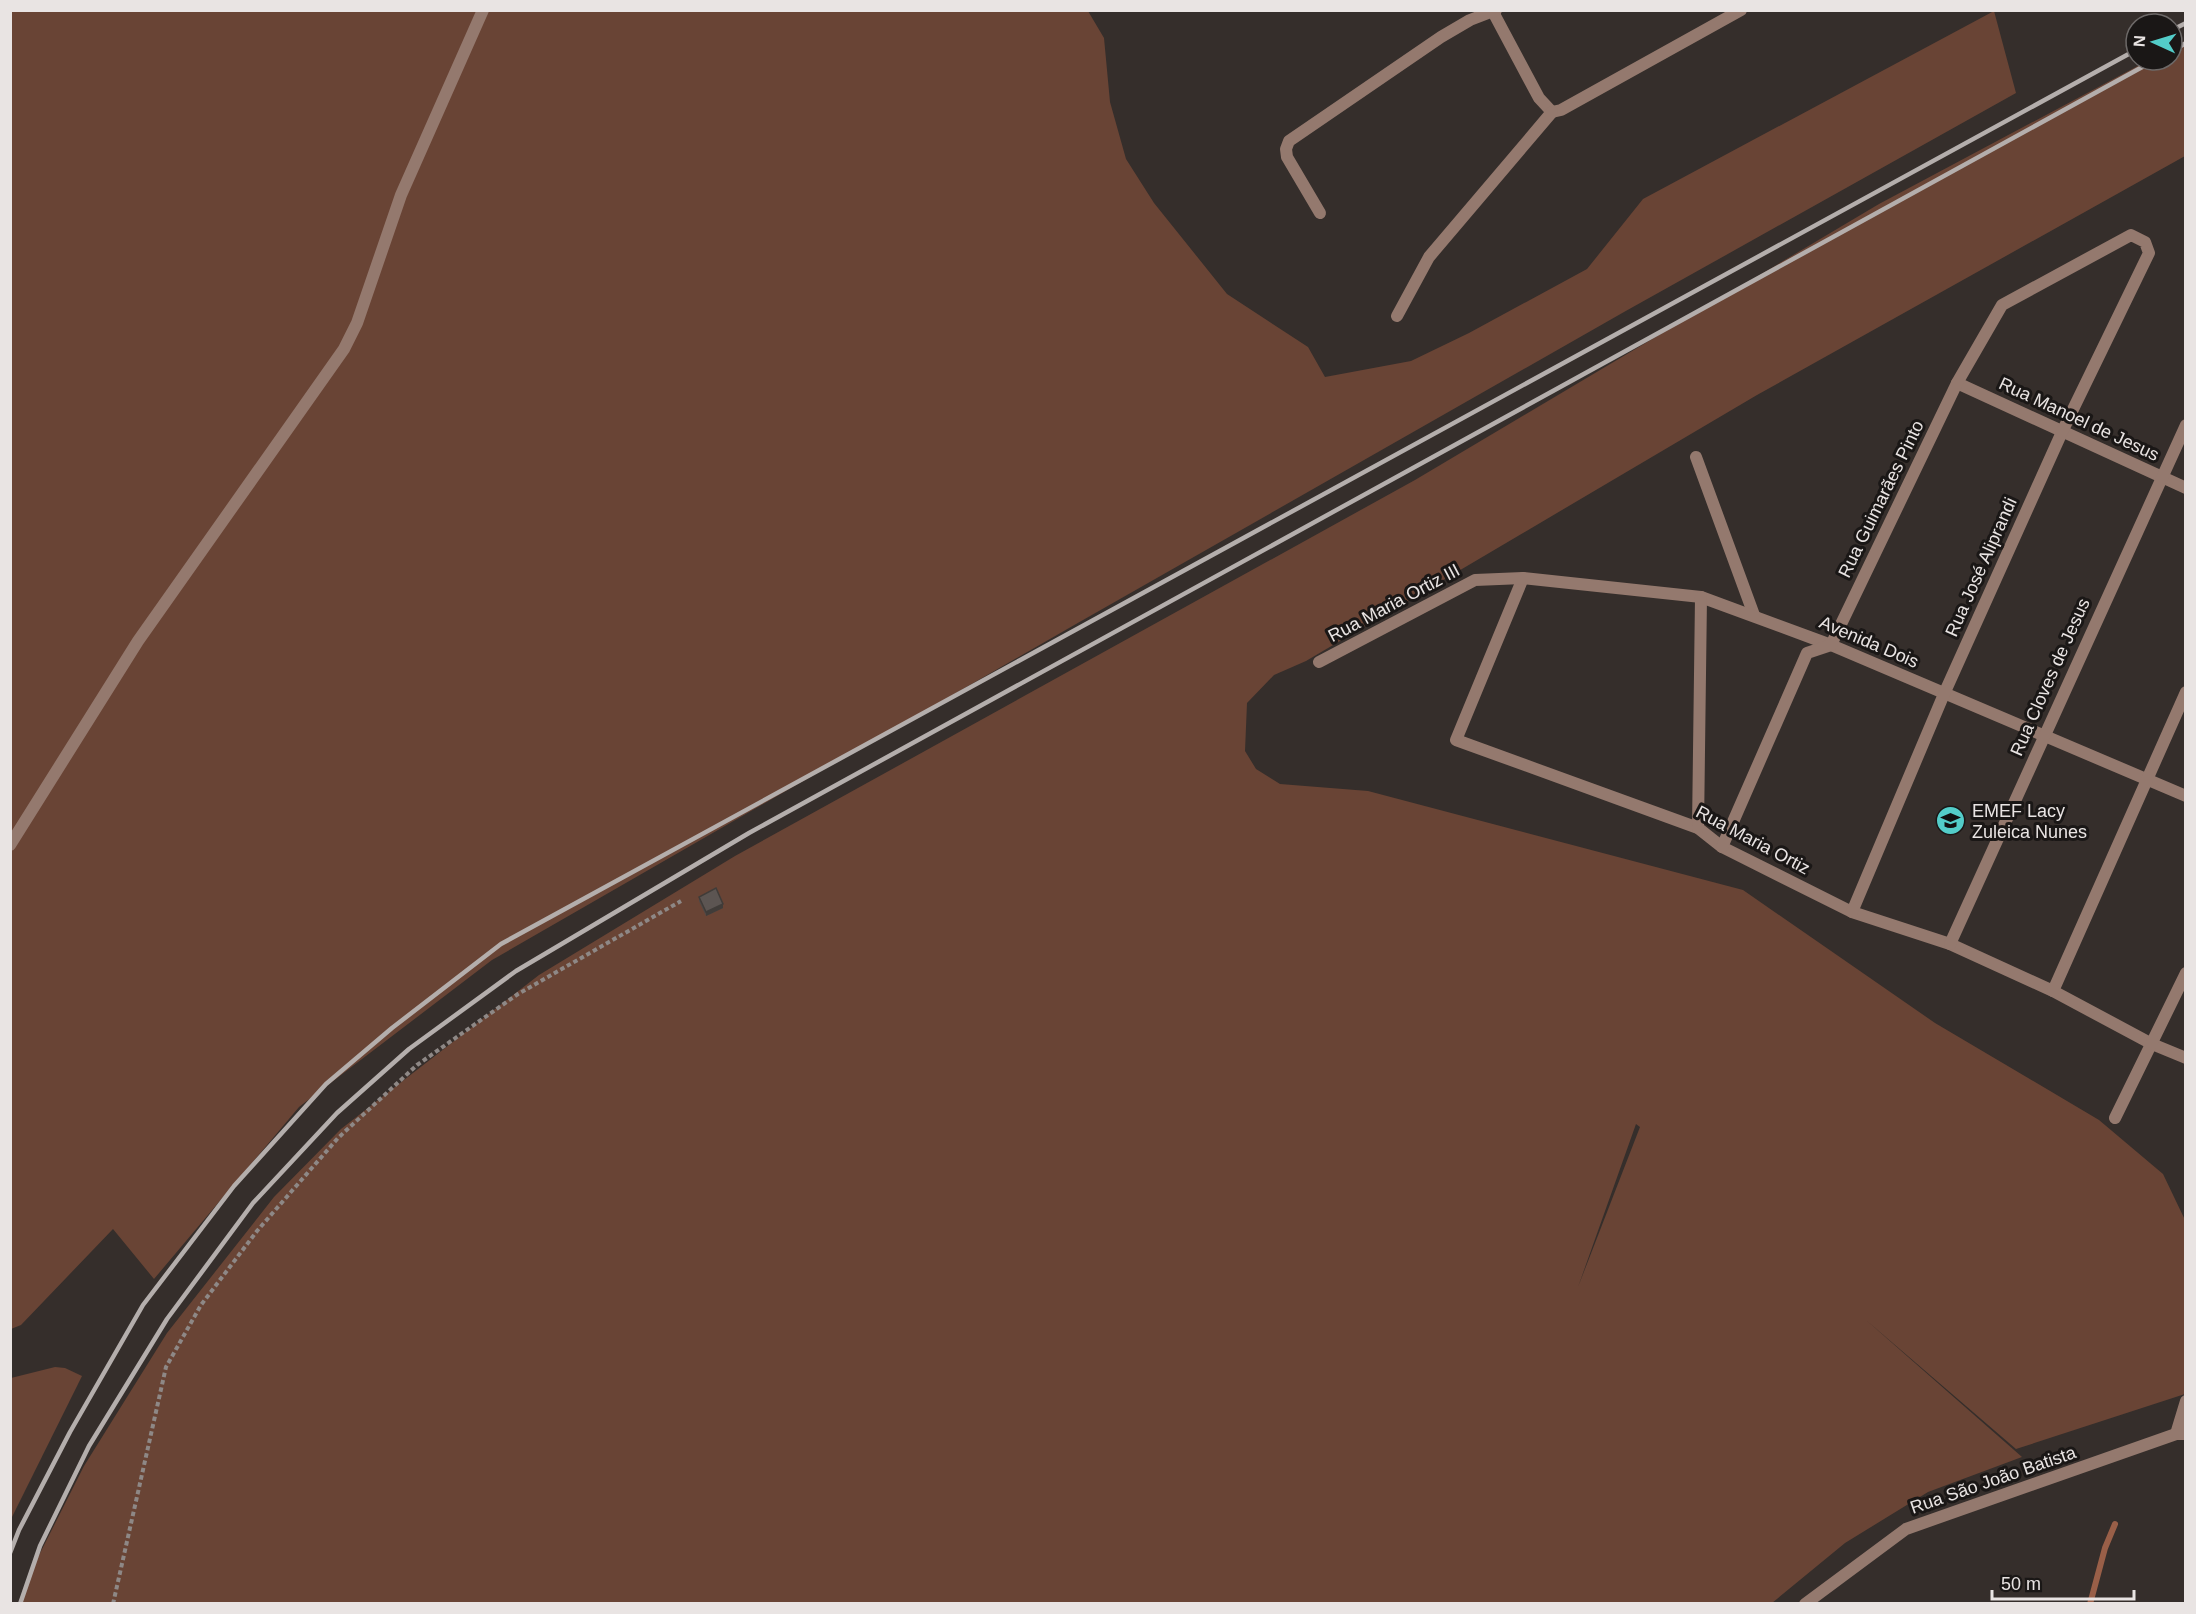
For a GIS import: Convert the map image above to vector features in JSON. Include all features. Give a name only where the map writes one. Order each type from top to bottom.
[{"type":"street","points":[[10,845],[138,641],[344,349],[357,323],[401,195],[483,10]]},
{"type":"street","points":[[1398,316],[1429,257],[1552,112],[1561,110],[1741,10]]},
{"type":"street","points":[[1320,213],[1287,157],[1286,149],[1289,141],[1441,37],[1470,20],[1494,11],[1539,98],[1552,112]]},
{"type":"street","name":"Rua Guimarães Pinto","points":[[1831,645],[1957,383],[2002,305],[2131,235],[2145,242]]},
{"type":"street","name":"Rua José Aliprandi","points":[[1852,912],[1944,694],[2062,432],[2149,253],[2145,242]]},
{"type":"street","name":"Rua Manoel de Jesus","points":[[1957,383],[2186,488]]},
{"type":"street","name":"Rua Cloves de Jesus","points":[[1950,944],[2043,735],[2186,425]]},
{"type":"street","points":[[1696,457],[1754,615]]},
{"type":"street","name":"Avenida Dois","points":[[1523,578],[1701,597],[1831,645],[2186,796]]},
{"type":"street","name":"Rua Maria Ortiz III","points":[[1319,662],[1475,580],[1523,578]]},
{"type":"street","name":"Rua Maria Ortiz","points":[[1523,578],[1456,740],[1698,828],[1722,847],[1852,912],[1950,944],[2053,990],[2152,1044],[2186,1058]]},
{"type":"street","points":[[1698,828],[1701,597]]},
{"type":"street","points":[[1722,847],[1807,653],[1831,645]]},
{"type":"street","points":[[2053,990],[2186,692]]},
{"type":"street","points":[[2115,1119],[2186,973]]},
{"type":"street","points":[[2181,1434],[2186,1401]]},
{"type":"street","name":"Rua São João Batista","points":[[1805,1604],[1906,1529],[2181,1434]]},
{"type":"path","points":[[114,1604],[166,1367],[201,1305],[257,1231],[338,1138],[417,1065],[518,994],[681,901]]},
{"type":"shaded area","points":[[11,11],[1088,11],[1104,38],[1110,102],[1126,159],[1154,203],[1227,294],[1308,347],[1325,377],[1411,361],[1469,333],[1587,269],[1643,199],[1994,11],[2016,93],[1624,312],[492,960],[299,1107],[154,1279],[113,1229],[21,1325],[11,1329]]},
{"type":"shaded area","points":[[2185,41],[2185,156],[1757,395],[1306,661],[1274,675],[1247,703],[1245,751],[1256,769],[1280,784],[1368,791],[1743,890],[1935,1023],[2099,1120],[2163,1174],[2185,1220],[2185,1394],[2016,1449],[1866,1320],[2022,1457],[1928,1492],[1845,1543],[1772,1603],[20,1604],[30,1573],[84,1466],[167,1333],[274,1197],[341,1129],[539,975],[735,856],[1415,480],[1879,204],[2126,72],[2184,72]],"holes":[[[1636,1124],[1640,1127],[1578,1287]]]},
{"type":"shaded area","points":[[55,1367],[65,1368],[82,1376],[11,1519],[11,1378]]},
{"type":"building","points":[[716,888],[723,904],[706,912],[699,897]]},
{"type":"waterway","points":[[2090,1604],[2105,1548],[2115,1524]]},
{"type":"railway","points":[[10,1553],[19,1530],[70,1432],[143,1305],[234,1186],[326,1084],[392,1028],[501,944],[2124,57]]},
{"type":"railway","points":[[20,1604],[40,1546],[89,1446],[167,1319],[253,1203],[337,1113],[409,1049],[516,971],[749,833],[2133,72]]},
{"type":"place","name":"EMEF Lacy Zuleica Nunes","points":[[1951,821]]}]
